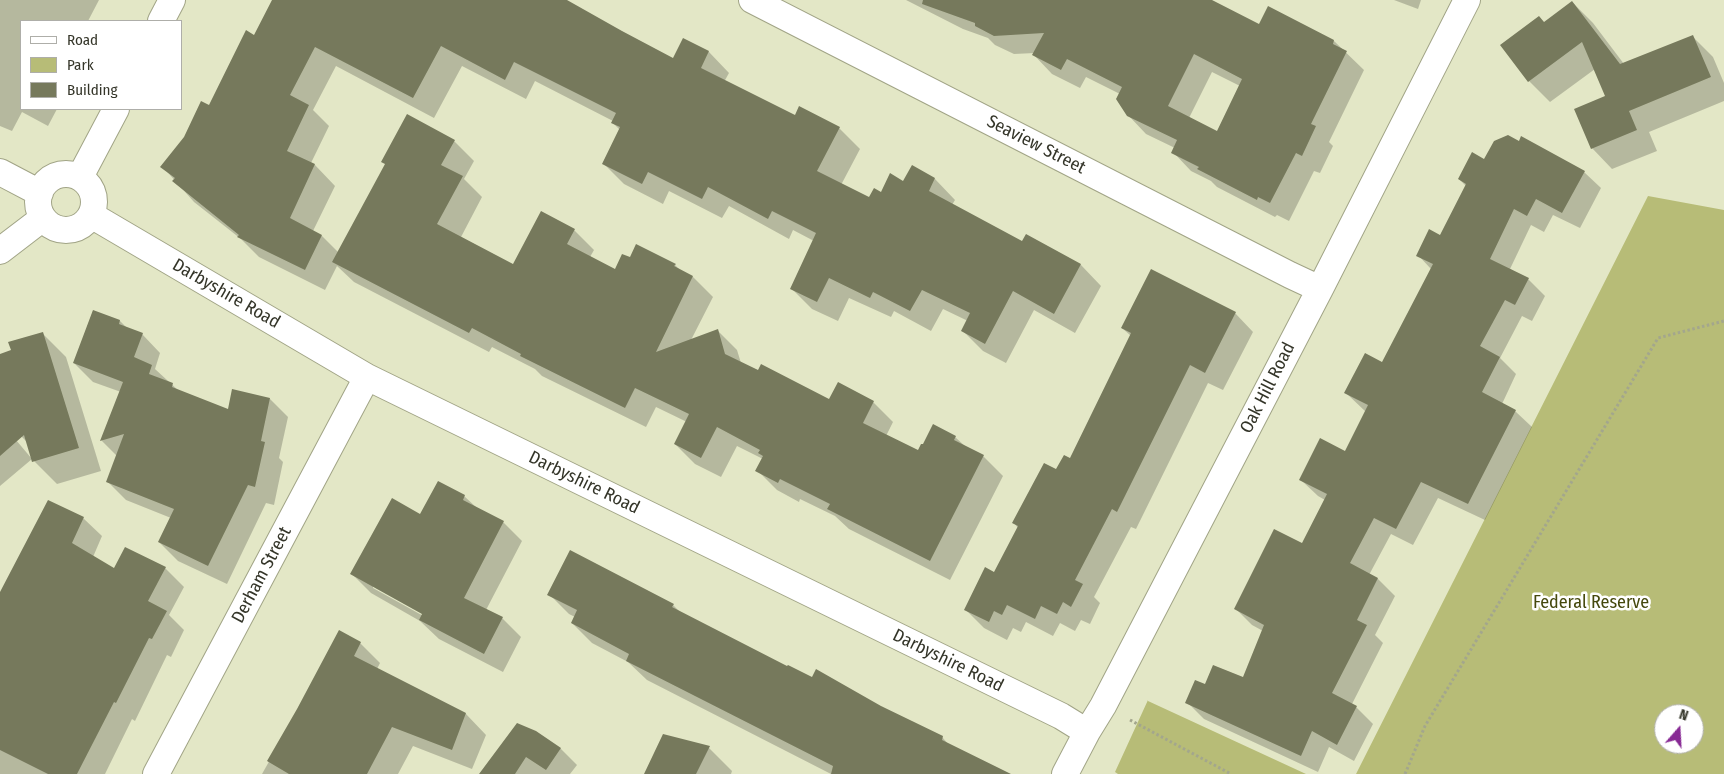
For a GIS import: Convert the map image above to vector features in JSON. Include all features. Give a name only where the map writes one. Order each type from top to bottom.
[{"type":"street","points":[[162,20],[172,0]]},
{"type":"street","name":"Seaview Street","points":[[752,0],[1281,271],[1320,289]]},
{"type":"street","name":"Oak Hill Road","points":[[1065,774],[1103,706],[1320,289],[1467,0]]},
{"type":"street","points":[[80,177],[115,110]]},
{"type":"street","points":[[0,172],[42,205],[56,228],[72,230],[80,226],[91,215],[94,198],[92,189],[80,177],[71,174],[54,176],[47,181],[42,205],[0,251]]},
{"type":"street","name":"Darbyshire Road","points":[[91,215],[367,377],[1052,711],[1087,732]]},
{"type":"street","name":"Derham Street","points":[[156,774],[367,377]]},
{"type":"path","points":[[1405,774],[1425,726],[1658,338],[1724,321]]},
{"type":"path","points":[[1103,706],[1230,774]]},
{"type":"green space","name":"Federal Reserve","points":[[1648,196],[1724,210],[1724,774],[1356,774]]},
{"type":"green space","points":[[1148,700],[1306,774],[1118,774],[1115,772]]},
{"type":"building","points":[[272,0],[567,0],[673,58],[683,38],[709,51],[701,68],[795,115],[799,106],[840,127],[817,171],[869,197],[874,188],[881,192],[890,173],[903,181],[912,165],[935,178],[929,191],[1022,241],[1026,234],[1081,264],[1054,314],[1013,291],[985,344],[961,331],[970,313],[922,290],[910,311],[873,292],[870,298],[829,278],[817,302],[790,289],[816,233],[772,211],[768,219],[708,187],[702,199],[648,172],[642,184],[602,164],[620,127],[611,123],[616,113],[514,62],[505,80],[441,46],[413,98],[315,47],[290,95],[309,105],[287,151],[315,164],[290,218],[322,235],[305,270],[237,237],[239,235],[172,181],[175,178],[160,167],[184,137],[201,101],[209,105],[246,30],[254,35]]},
{"type":"building","points":[[923,0],[1212,0],[1259,24],[1268,6],[1334,40],[1333,44],[1347,51],[1311,124],[1316,126],[1302,156],[1296,153],[1270,203],[1258,197],[1257,200],[1197,169],[1199,167],[1171,153],[1177,140],[1127,116],[1116,99],[1122,87],[1067,59],[1061,70],[1032,55],[1044,33],[994,36],[975,26],[975,23],[922,4]],"holes":[[[1194,54],[1242,79],[1217,131],[1168,106]]]},
{"type":"building","points":[[1572,1],[1620,64],[1693,35],[1711,77],[1629,111],[1637,130],[1591,149],[1574,109],[1605,96],[1582,42],[1528,82],[1500,45],[1539,16],[1544,22]]},
{"type":"building","points":[[407,114],[455,140],[441,165],[463,176],[437,224],[513,264],[541,211],[575,229],[567,244],[615,269],[622,254],[630,257],[636,244],[676,264],[674,266],[693,276],[656,352],[718,329],[725,354],[758,370],[761,364],[829,399],[838,382],[874,401],[863,423],[918,450],[933,424],[956,436],[954,440],[984,455],[930,561],[827,509],[830,504],[780,479],[778,483],[755,471],[763,456],[758,453],[760,450],[717,427],[701,458],[674,444],[689,414],[635,388],[625,408],[520,356],[521,354],[472,328],[469,333],[332,262],[385,164],[381,162]]},
{"type":"building","points":[[1508,135],[1519,141],[1521,136],[1585,171],[1562,213],[1536,199],[1527,216],[1514,209],[1490,259],[1529,278],[1515,305],[1505,300],[1480,346],[1500,357],[1482,392],[1516,410],[1468,504],[1421,482],[1396,529],[1374,518],[1350,563],[1378,578],[1357,620],[1367,625],[1332,693],[1357,706],[1337,745],[1312,731],[1301,756],[1185,703],[1195,680],[1205,684],[1213,665],[1243,677],[1264,625],[1234,609],[1274,529],[1302,543],[1327,494],[1299,480],[1320,438],[1345,451],[1368,405],[1344,393],[1365,353],[1382,362],[1433,264],[1416,256],[1429,229],[1440,235],[1466,184],[1458,179],[1472,152],[1484,159],[1494,141]]},
{"type":"building","points":[[1151,269],[1236,312],[1205,373],[1190,365],[1117,512],[1112,509],[1075,580],[1083,584],[1071,607],[1063,602],[1057,614],[1041,606],[1035,619],[1007,605],[1002,615],[994,611],[989,622],[964,610],[985,567],[994,572],[1018,526],[1012,523],[1044,463],[1056,469],[1064,455],[1070,458],[1131,333],[1121,328]]},
{"type":"building","points":[[93,310],[120,320],[119,324],[143,333],[134,357],[152,365],[149,374],[173,383],[172,387],[228,409],[232,389],[270,398],[261,441],[265,442],[255,487],[248,485],[208,566],[158,542],[174,509],[106,482],[124,434],[100,441],[123,382],[73,363]]},
{"type":"building","points":[[43,332],[79,448],[32,462],[24,435],[0,456],[0,354],[11,350],[8,342]]},
{"type":"building","points":[[438,481],[465,495],[463,500],[504,521],[464,598],[503,617],[484,654],[419,620],[422,614],[350,574],[392,498],[420,514]]},
{"type":"building","points":[[48,500],[84,517],[72,543],[114,568],[125,547],[166,567],[148,601],[167,611],[152,639],[149,638],[77,774],[48,774],[0,750],[0,592]]},
{"type":"building","points":[[570,550],[674,604],[672,607],[787,666],[812,677],[816,669],[881,706],[943,736],[942,740],[1011,774],[831,774],[833,766],[626,661],[629,654],[571,623],[577,610],[547,595]]},
{"type":"building","points":[[339,630],[361,642],[354,656],[466,713],[452,750],[392,727],[367,774],[289,774],[267,761]]},
{"type":"building","points":[[517,723],[536,731],[561,748],[546,770],[526,757],[515,774],[479,774]]},
{"type":"building","points":[[663,734],[710,746],[696,774],[644,774]]}]
